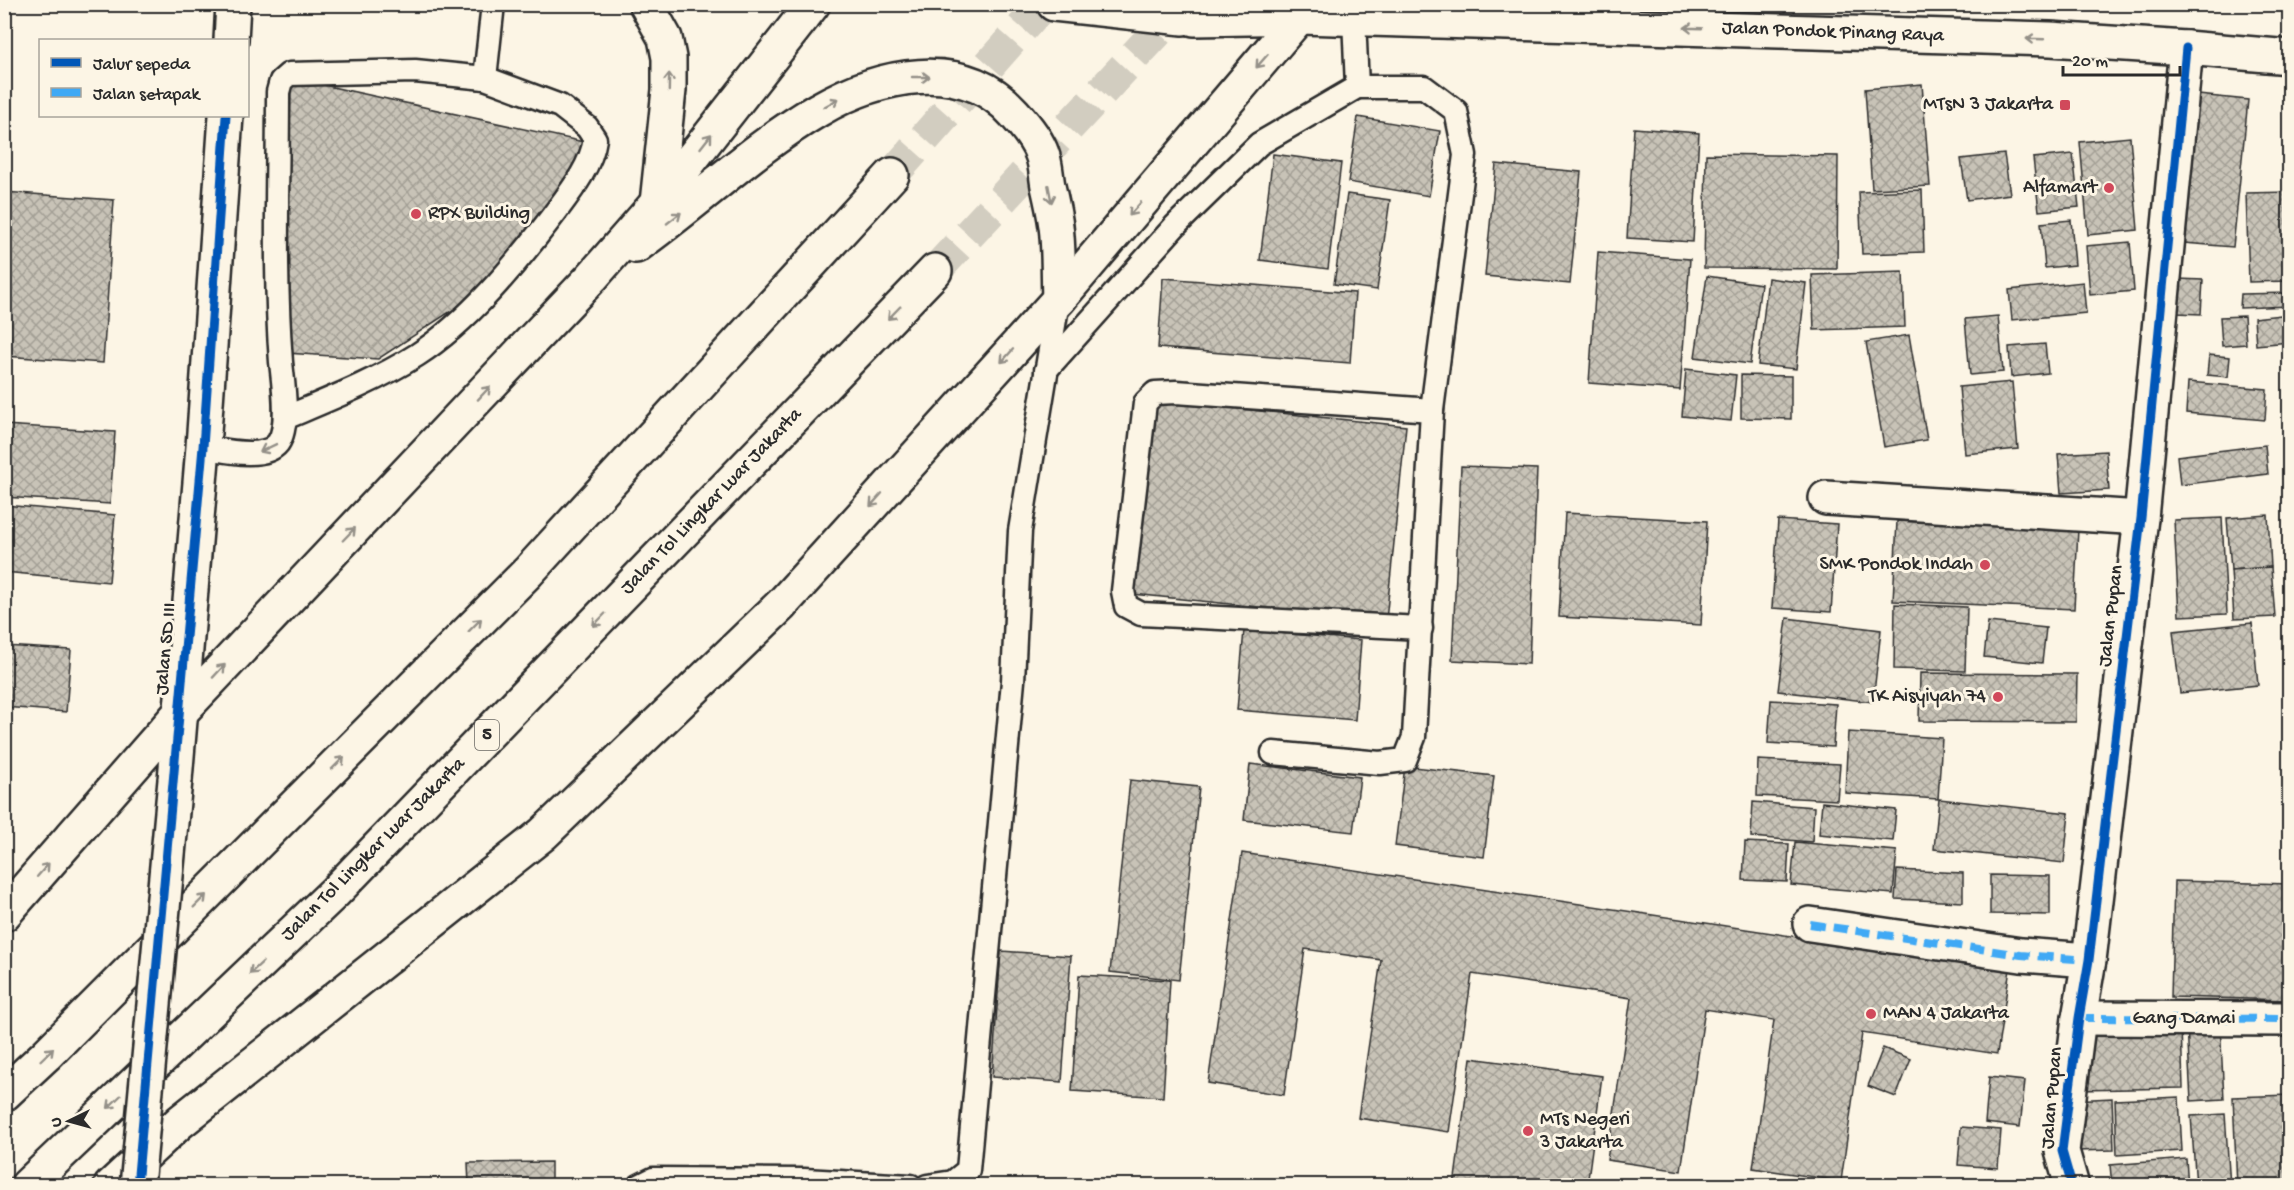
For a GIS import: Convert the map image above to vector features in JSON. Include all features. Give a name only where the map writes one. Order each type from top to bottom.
[{"type":"main road","points":[[231,39],[233,4]]},
{"type":"main road","points":[[646,4],[665,38],[669,58],[669,90],[657,203]]},
{"type":"main road","points":[[4,914],[179,714],[592,277],[657,203],[813,4]]},
{"type":"main road","name":"Jalan Pondok Pinang Raya","points":[[1054,4],[1194,19],[1305,11],[1354,18],[2039,39],[2289,57]]},
{"type":"main road","points":[[1151,4],[1194,19]]},
{"type":"main road","points":[[111,1185],[180,1122],[543,834],[781,605],[1059,298],[1305,11]]},
{"type":"main road","name":"Jalan Pupan","points":[[2072,1185],[2062,1151],[2089,960],[2141,518],[2186,48]]},
{"type":"main road","points":[[592,277],[672,221],[735,169],[816,111],[863,87],[902,77],[944,77],[973,83],[1002,99],[1027,127],[1042,154],[1056,227],[1059,298]]},
{"type":"main road","name":"Jalan SD III","points":[[137,1185],[203,447],[226,117]]},
{"type":"main road","points":[[4,1094],[46,1055],[528,572],[892,174]]},
{"type":"main road","name":"Jalan Tol Lingkar Luar Jakarta","points":[[27,1185],[335,892],[935,271]]},
{"type":"main road","points":[[1826,498],[2141,518]]},
{"type":"main road","points":[[1810,924],[2021,955],[2089,960]]},
{"type":"main road","name":"Gang Damai","points":[[2079,1018],[2289,1019]]},
{"type":"lane","points":[[485,78],[493,4]]},
{"type":"lane","points":[[1354,18],[1357,87]]},
{"type":"lane","points":[[203,447],[253,453],[267,450],[278,443],[285,418],[277,310],[278,92],[281,81],[289,74],[414,71],[485,78],[560,106],[586,127],[595,139],[593,154],[564,200],[494,287],[420,353],[392,370],[285,418]]},
{"type":"lane","points":[[1046,371],[1175,226],[1259,144],[1357,87],[1424,87],[1456,111],[1465,155],[1432,410],[1414,737],[1405,760],[1380,763],[1273,753]]},
{"type":"lane","points":[[927,1185],[954,1184],[968,1170],[1013,681],[1020,531],[1059,298]]},
{"type":"lane","points":[[1421,628],[1141,614],[1126,606],[1123,591],[1145,403],[1155,393],[1176,392],[1432,410]]},
{"type":"lane","points":[[639,1185],[653,1179],[804,1180],[911,1185]]},
{"type":"building","points":[[2255,4],[2290,4],[2290,8],[2255,9]]},
{"type":"building","name":"RPX Building","points":[[291,78],[593,144],[494,283],[378,359],[286,353]]},
{"type":"building","points":[[1922,84],[1930,186],[1872,189],[1865,89]]},
{"type":"building","points":[[2198,95],[2248,100],[2233,247],[2184,243]]},
{"type":"building","points":[[1358,117],[1440,131],[1429,196],[1348,182]]},
{"type":"building","points":[[1634,128],[1699,133],[1693,242],[1627,238]]},
{"type":"building","points":[[2130,137],[2138,230],[2088,235],[2080,142]]},
{"type":"building","points":[[1273,154],[1341,163],[1328,269],[1260,260]]},
{"type":"building","points":[[1706,154],[1838,156],[1837,269],[1704,268]]},
{"type":"building","points":[[2004,154],[2010,194],[1967,200],[1961,159]]},
{"type":"building","points":[[2073,154],[2079,207],[2039,211],[2033,158]]},
{"type":"building","points":[[1496,164],[1581,172],[1570,284],[1485,276]]},
{"type":"building","points":[[1922,190],[1924,252],[1862,254],[1859,192]]},
{"type":"building","points":[[4,192],[114,200],[103,363],[4,356]]},
{"type":"building","points":[[2290,192],[2290,281],[2249,282],[2246,193]]},
{"type":"building","points":[[1347,194],[1390,200],[1377,290],[1334,284]]},
{"type":"building","points":[[2071,220],[2075,265],[2045,268],[2041,223]]},
{"type":"building","points":[[2130,242],[2134,291],[2090,295],[2086,246]]},
{"type":"building","points":[[1598,252],[1690,259],[1680,390],[1589,383]]},
{"type":"building","points":[[1903,272],[1905,327],[1814,330],[1812,275]]},
{"type":"building","points":[[1707,276],[1761,284],[1750,364],[1695,357]]},
{"type":"building","points":[[1163,278],[1355,293],[1350,363],[1158,348]]},
{"type":"building","points":[[1768,278],[1806,283],[1796,369],[1758,365]]},
{"type":"building","points":[[2178,279],[2203,280],[2201,314],[2176,313]]},
{"type":"building","points":[[2083,282],[2086,313],[2012,320],[2009,290]]},
{"type":"building","points":[[2290,293],[2290,306],[2240,308],[2241,294]]},
{"type":"building","points":[[2290,314],[2290,342],[2256,345],[2254,318]]},
{"type":"building","points":[[1998,316],[2003,372],[1970,375],[1965,319]]},
{"type":"building","points":[[2244,316],[2246,344],[2222,346],[2220,317]]},
{"type":"building","points":[[1909,335],[1927,440],[1884,447],[1866,342]]},
{"type":"building","points":[[2045,344],[2048,373],[2011,377],[2009,347]]},
{"type":"building","points":[[2209,355],[2230,357],[2228,377],[2207,375]]},
{"type":"building","points":[[1686,369],[1736,375],[1731,421],[1682,416]]},
{"type":"building","points":[[1741,375],[1791,376],[1791,419],[1741,418]]},
{"type":"building","points":[[2012,382],[2018,449],[1965,454],[1959,387]]},
{"type":"building","points":[[2188,382],[2267,389],[2265,420],[2186,413]]},
{"type":"building","points":[[1153,400],[1406,426],[1386,620],[1133,594]]},
{"type":"building","points":[[4,425],[115,432],[110,504],[4,497]]},
{"type":"building","points":[[2265,445],[2268,474],[2180,485],[2177,456]]},
{"type":"building","points":[[2106,451],[2109,490],[2061,493],[2058,454]]},
{"type":"building","points":[[1461,466],[1537,469],[1529,664],[1452,660]]},
{"type":"building","points":[[4,505],[115,515],[109,582],[4,572]]},
{"type":"building","points":[[1565,513],[1707,521],[1701,625],[1559,617]]},
{"type":"building","points":[[2268,515],[2271,567],[2231,570],[2227,518]]},
{"type":"building","points":[[2222,518],[2227,614],[2179,616],[2174,520]]},
{"type":"building","points":[[1778,520],[1837,524],[1831,612],[1772,608]]},
{"type":"building","name":"SMK Pondok Indah","points":[[1897,521],[2078,529],[2074,609],[1893,601]]},
{"type":"building","points":[[2271,567],[2275,617],[2234,619],[2231,570]]},
{"type":"building","points":[[1895,604],[1967,607],[1965,671],[1894,669]]},
{"type":"building","points":[[1787,618],[1881,630],[1873,702],[1778,691]]},
{"type":"building","points":[[1988,622],[2046,628],[2042,663],[1984,657]]},
{"type":"building","points":[[2252,623],[2258,685],[2180,693],[2173,631]]},
{"type":"building","points":[[1244,630],[1361,640],[1355,720],[1237,710]]},
{"type":"building","points":[[4,646],[71,650],[66,712],[4,707]]},
{"type":"building","name":"TK Aisyiyah 74","points":[[1920,673],[2077,674],[2076,722],[1919,721]]},
{"type":"building","points":[[1771,700],[1836,704],[1833,747],[1768,743]]},
{"type":"building","points":[[1848,732],[1942,738],[1938,799],[1845,793]]},
{"type":"building","points":[[1758,760],[1840,764],[1837,800],[1757,796]]},
{"type":"building","points":[[1250,764],[1360,777],[1353,832],[1244,820]]},
{"type":"building","points":[[1405,766],[1494,776],[1484,857],[1395,846]]},
{"type":"building","points":[[1130,780],[1199,787],[1179,980],[1110,972]]},
{"type":"building","points":[[1939,799],[2069,813],[2064,863],[1934,849]]},
{"type":"building","points":[[1753,802],[1814,807],[1812,842],[1751,837]]},
{"type":"building","points":[[1822,802],[1896,810],[1893,841],[1819,834]]},
{"type":"building","points":[[1745,842],[1789,844],[1787,882],[1743,880]]},
{"type":"building","points":[[1795,842],[1897,851],[1893,894],[1791,885]]},
{"type":"building","name":"MAN 4 Jakarta","points":[[1242,853],[2010,969],[1997,1054],[1862,1033],[1841,1181],[1753,1168],[1774,1020],[1705,1009],[1681,1171],[1607,1160],[1631,998],[1472,974],[1449,1132],[1358,1118],[1381,960],[1305,949],[1284,1095],[1208,1083]]},
{"type":"building","points":[[1897,870],[1963,873],[1963,902],[1895,899]]},
{"type":"building","points":[[1990,875],[2050,876],[2050,915],[1990,914]]},
{"type":"building","points":[[2174,881],[2290,884],[2290,1000],[2171,997]]},
{"type":"building","points":[[1001,951],[1071,956],[1062,1082],[992,1077]]},
{"type":"building","points":[[1079,975],[1170,980],[1163,1097],[1072,1091]]},
{"type":"building","points":[[2220,1024],[2224,1099],[2191,1101],[2187,1025]]},
{"type":"building","points":[[2181,1026],[2183,1088],[2079,1090],[2078,1030]]},
{"type":"building","points":[[1883,1048],[1911,1059],[1896,1097],[1868,1086]]},
{"type":"building","name":"MTs Negeri 3 Jakarta","points":[[1471,1058],[1602,1076],[1587,1186],[1454,1186]]},
{"type":"building","points":[[1989,1077],[2025,1081],[2020,1127],[1985,1123]]},
{"type":"building","points":[[2290,1095],[2290,1186],[2237,1186],[2233,1097]]},
{"type":"building","points":[[2179,1097],[2182,1151],[2117,1155],[2115,1100]]},
{"type":"building","points":[[2112,1098],[2114,1150],[2075,1151],[2073,1100]]},
{"type":"building","points":[[2225,1114],[2230,1186],[2196,1186],[2191,1116]]},
{"type":"building","points":[[1961,1127],[2001,1130],[1998,1168],[1958,1165]]},
{"type":"building","points":[[2186,1159],[2188,1186],[2112,1186],[2110,1165]]},
{"type":"building","points":[[551,1162],[551,1186],[469,1186],[468,1163]]},
{"type":"tunnel","points":[[892,175],[1043,4]]},
{"type":"tunnel","points":[[935,271],[1183,4]]},
{"type":"marked path","points":[[1810,924],[2021,955],[2089,960]]},
{"type":"marked path","points":[[2079,1018],[2290,1019]]},
{"type":"cycle path","points":[[2072,1186],[2062,1151],[2089,960],[2141,518],[2186,48]]},
{"type":"cycle path","points":[[137,1186],[203,447],[226,117]]},
{"type":"place","name":"MTsN 3 Jakarta","points":[[2065,105]]},
{"type":"place","name":"Alfamart","points":[[2109,188]]},
{"type":"place","name":"RPX Building","points":[[416,214]]},
{"type":"place","name":"SMK Pondok Indah","points":[[1985,565]]},
{"type":"place","name":"TK Aisyiyah 74","points":[[1998,697]]},
{"type":"place","name":"MAN 4 Jakarta","points":[[1871,1014]]},
{"type":"place","name":"MTs Negeri 3 Jakarta","points":[[1528,1131]]}]
